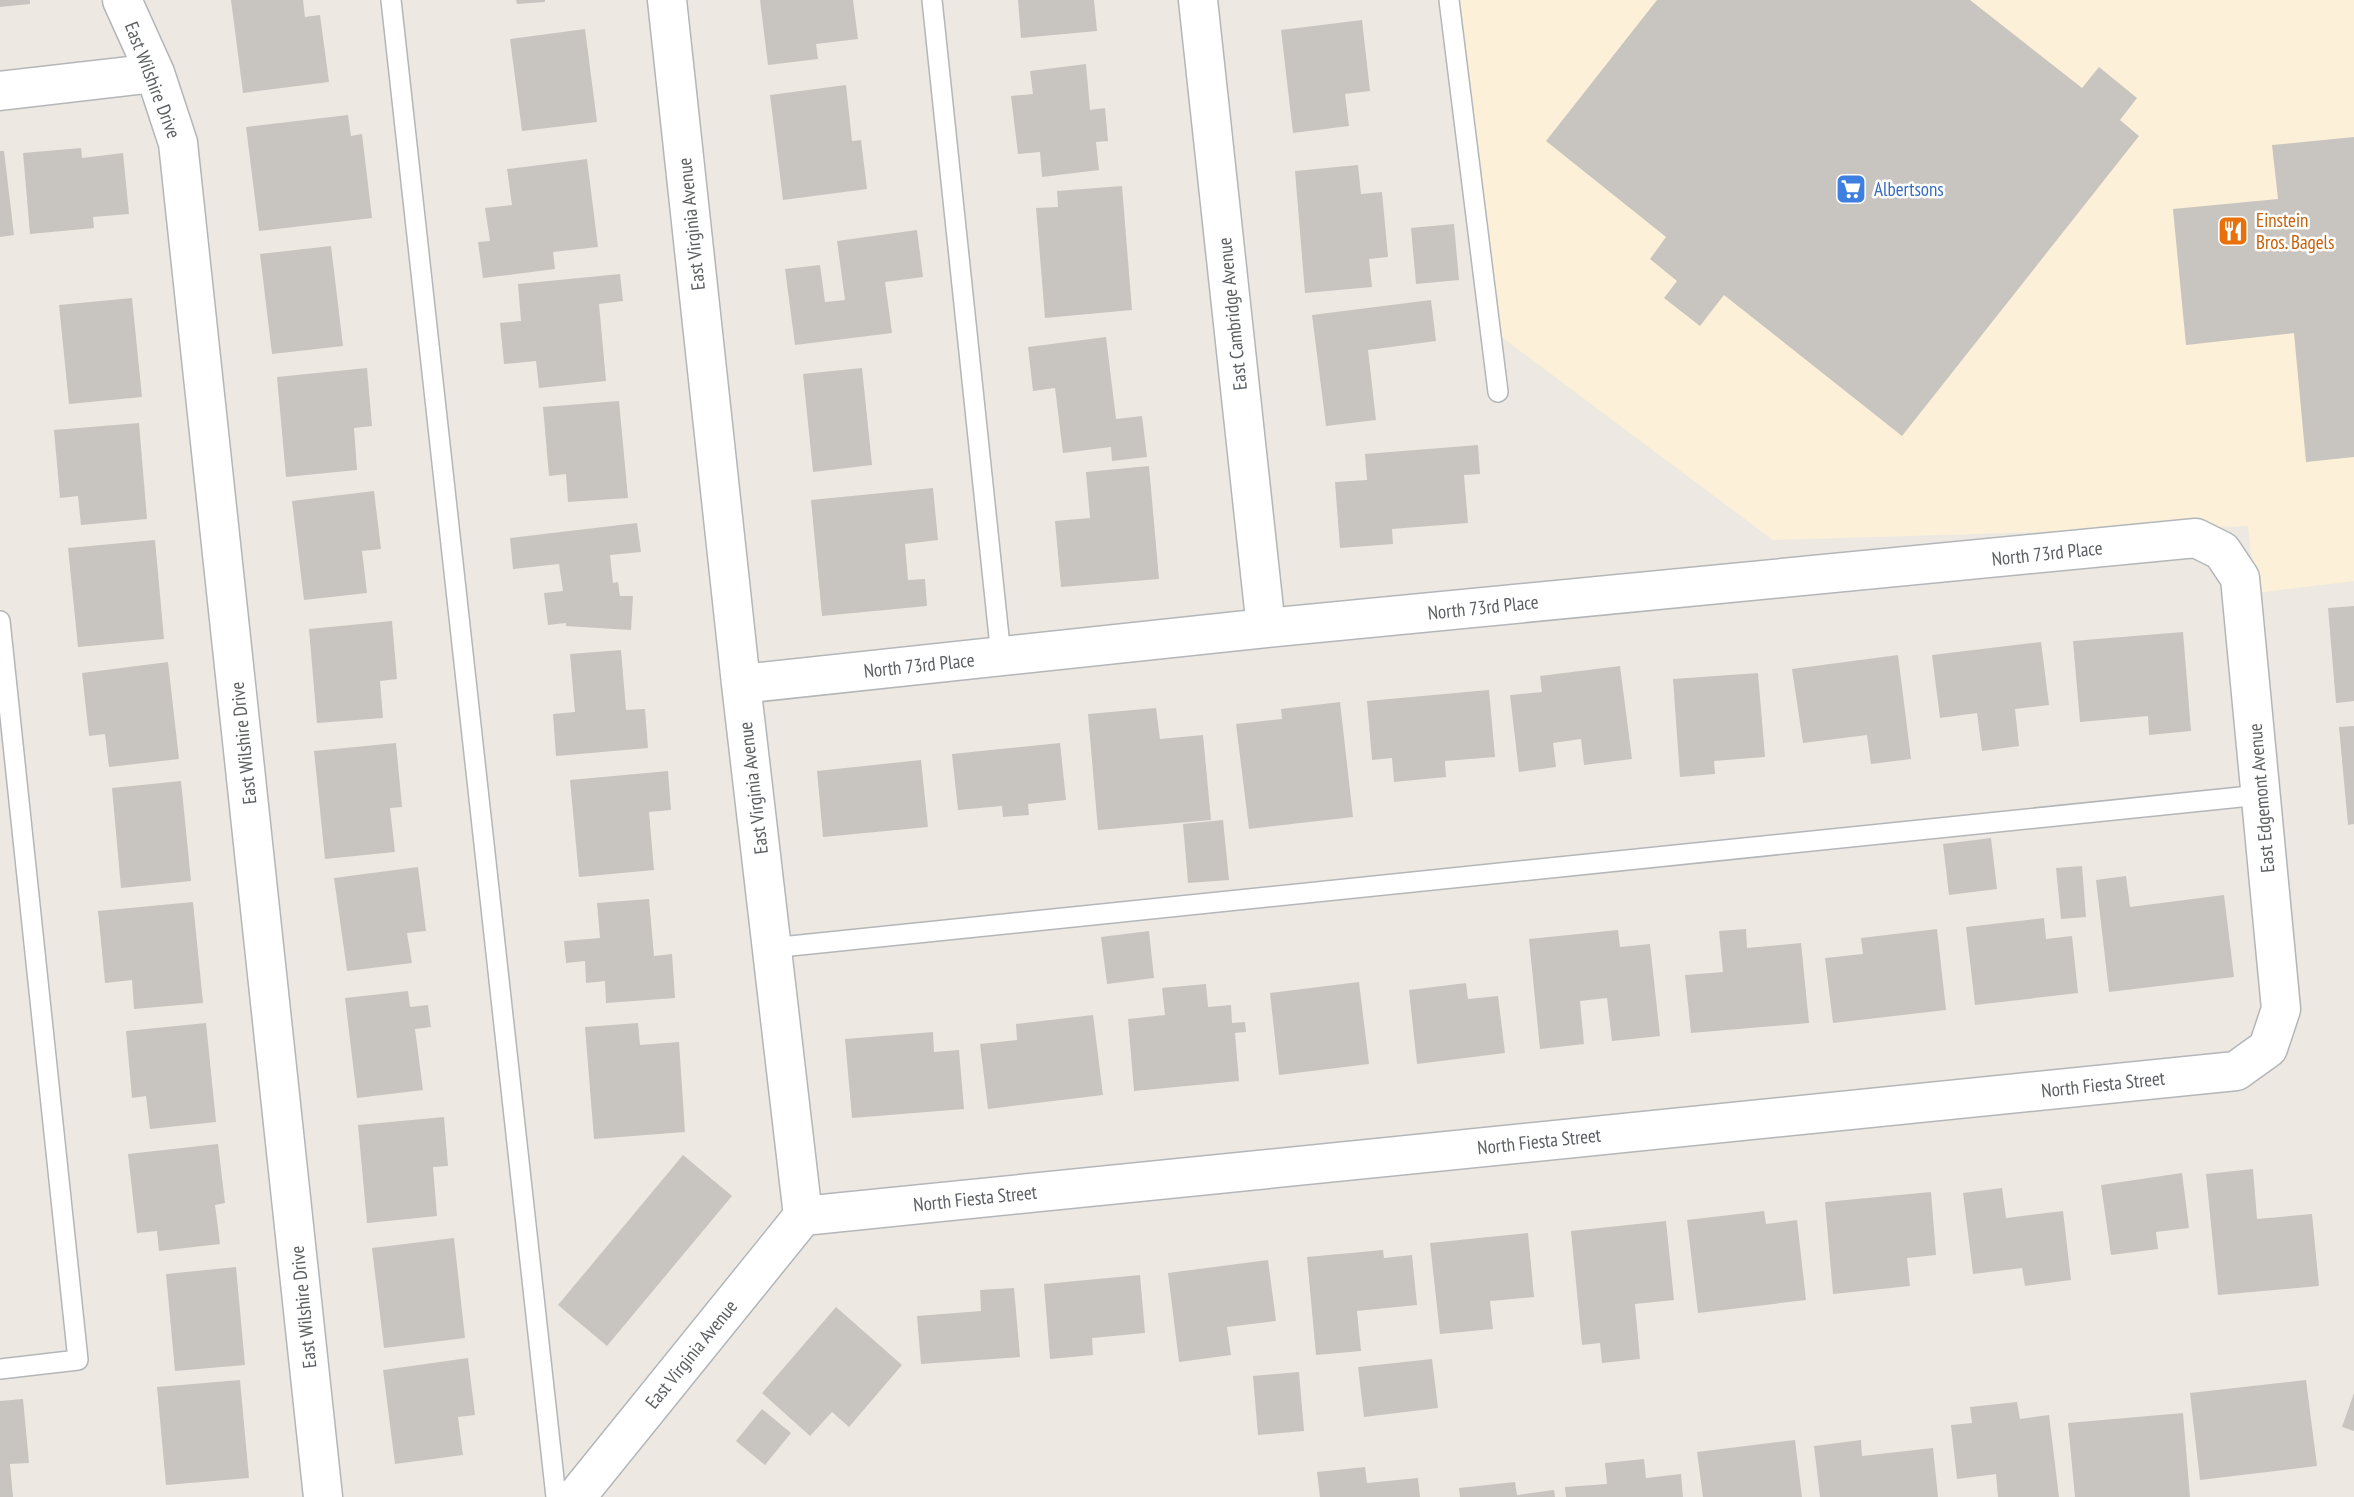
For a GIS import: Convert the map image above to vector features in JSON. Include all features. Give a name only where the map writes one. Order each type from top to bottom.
[{"type":"street","name":"East Wilshire Drive","points":[[122,0],[155,73],[178,143],[323,1497]]},
{"type":"street","name":"East Virginia Avenue","points":[[576,1497],[803,1216],[741,684],[667,0]]},
{"type":"street","name":"East Cambridge Avenue","points":[[1198,0],[1266,628]]},
{"type":"street","points":[[0,91],[155,73]]},
{"type":"street","name":"North 73rd Place","points":[[741,684],[1266,628],[2196,538],[2222,551]]},
{"type":"street","name":"East Edgemont Avenue","points":[[2222,551],[2240,578],[2281,1009],[2268,1048]]},
{"type":"street","name":"North Fiesta Street","points":[[803,1216],[2236,1071],[2268,1048]]},
{"type":"lane","points":[[391,0],[555,1497]]},
{"type":"lane","points":[[932,0],[1001,656]]},
{"type":"lane","points":[[1450,0],[1498,392]]},
{"type":"lane","points":[[0,621],[78,1360],[0,1369]]},
{"type":"lane","points":[[771,948],[2260,795]]},
{"type":"shaded area","points":[[1438,0],[2354,0],[2354,581],[2255,593],[2248,526],[1773,540],[1479,320]]},
{"type":"building","points":[[0,0],[30,0],[30,4],[0,7]]},
{"type":"building","points":[[231,0],[303,0],[305,17],[320,15],[329,82],[243,93]]},
{"type":"building","points":[[516,0],[545,0],[545,2],[517,4]]},
{"type":"building","points":[[760,0],[853,0],[858,39],[816,44],[818,59],[768,65]]},
{"type":"building","points":[[1018,0],[1094,0],[1097,31],[1021,38]]},
{"type":"building","name":"Albertsons","points":[[1657,0],[1970,0],[2082,88],[2099,67],[2137,98],[2120,120],[2139,136],[1902,436],[1724,295],[1700,326],[1664,298],[1677,281],[1650,259],[1666,237],[1546,141]]},
{"type":"building","points":[[1362,20],[1370,91],[1345,94],[1349,126],[1293,133],[1281,30]]},
{"type":"building","points":[[585,29],[597,122],[522,131],[510,39]]},
{"type":"building","points":[[1086,64],[1090,110],[1105,108],[1108,141],[1096,142],[1099,170],[1042,177],[1040,152],[1018,154],[1011,96],[1033,94],[1030,71]]},
{"type":"building","points":[[846,85],[852,141],[861,140],[867,189],[783,200],[770,95]]},
{"type":"building","points":[[348,115],[351,136],[362,134],[372,218],[259,231],[246,127]]},
{"type":"building","points":[[2354,137],[2354,457],[2306,462],[2294,333],[2186,345],[2173,209],[2278,199],[2272,145]]},
{"type":"building","points":[[81,148],[82,158],[123,153],[129,214],[93,217],[94,228],[30,234],[23,153]]},
{"type":"building","points":[[0,151],[4,151],[14,235],[0,237]]},
{"type":"building","points":[[587,159],[598,247],[553,252],[555,269],[483,278],[478,242],[490,241],[485,208],[512,205],[507,169]]},
{"type":"building","points":[[1358,165],[1361,194],[1382,192],[1388,257],[1369,259],[1372,287],[1305,293],[1295,171]]},
{"type":"building","points":[[1122,186],[1132,310],[1045,318],[1036,208],[1058,207],[1057,191]]},
{"type":"building","points":[[1454,224],[1459,280],[1416,284],[1411,228]]},
{"type":"building","points":[[917,230],[923,277],[885,282],[892,333],[795,345],[785,269],[820,265],[825,302],[845,300],[837,241]]},
{"type":"building","points":[[331,246],[343,346],[272,354],[260,254]]},
{"type":"building","points":[[620,274],[623,301],[599,304],[606,381],[539,388],[536,361],[504,364],[500,323],[521,321],[518,284]]},
{"type":"building","points":[[132,298],[142,397],[69,404],[59,305]]},
{"type":"building","points":[[1431,300],[1436,341],[1368,350],[1376,420],[1326,426],[1312,315]]},
{"type":"building","points":[[1106,337],[1116,419],[1142,416],[1147,457],[1112,461],[1111,447],[1063,453],[1055,388],[1033,391],[1028,347]]},
{"type":"building","points":[[367,368],[372,426],[354,428],[357,470],[286,477],[277,377]]},
{"type":"building","points":[[862,368],[872,465],[813,472],[803,374]]},
{"type":"building","points":[[619,401],[628,498],[568,502],[566,474],[549,476],[543,407]]},
{"type":"building","points":[[139,423],[147,519],[81,525],[78,496],[60,498],[54,430]]},
{"type":"building","points":[[1478,445],[1480,474],[1464,475],[1468,523],[1392,529],[1393,544],[1340,548],[1335,482],[1367,480],[1365,454]]},
{"type":"building","points":[[1149,466],[1159,579],[1061,587],[1055,521],[1090,518],[1086,472]]},
{"type":"building","points":[[933,488],[938,540],[905,544],[908,580],[925,579],[927,606],[822,616],[811,500]]},
{"type":"building","points":[[374,491],[381,549],[362,551],[367,593],[304,600],[292,501]]},
{"type":"building","points":[[637,523],[641,552],[610,555],[613,583],[618,582],[620,596],[633,596],[631,630],[566,626],[566,623],[548,625],[544,593],[563,591],[559,564],[513,569],[510,538]]},
{"type":"building","points":[[155,540],[164,639],[78,647],[68,548]]},
{"type":"building","points":[[2354,606],[2354,701],[2336,703],[2328,608]]},
{"type":"building","points":[[392,621],[397,679],[380,681],[383,718],[317,723],[309,629]]},
{"type":"building","points":[[2183,632],[2191,731],[2149,735],[2148,716],[2080,722],[2073,641]]},
{"type":"building","points":[[2041,642],[2049,705],[2015,709],[2019,746],[1982,751],[1977,713],[1940,718],[1932,655]]},
{"type":"building","points":[[621,650],[626,710],[645,709],[648,748],[556,756],[553,714],[575,712],[570,654]]},
{"type":"building","points":[[1898,655],[1911,759],[1871,764],[1867,735],[1803,743],[1792,669]]},
{"type":"building","points":[[168,662],[179,759],[109,767],[105,734],[89,736],[82,673]]},
{"type":"building","points":[[1620,666],[1632,759],[1584,765],[1581,739],[1553,743],[1556,767],[1519,772],[1510,695],[1542,692],[1540,676]]},
{"type":"building","points":[[1758,673],[1765,757],[1714,761],[1715,774],[1680,777],[1673,679]]},
{"type":"building","points":[[1489,690],[1495,757],[1445,761],[1446,777],[1394,782],[1392,758],[1372,760],[1367,701]]},
{"type":"building","points":[[1340,702],[1353,817],[1249,829],[1236,724],[1282,719],[1281,709]]},
{"type":"building","points":[[1156,708],[1160,739],[1203,735],[1211,820],[1098,830],[1088,714]]},
{"type":"building","points":[[2354,726],[2354,824],[2348,825],[2339,727]]},
{"type":"building","points":[[396,743],[402,807],[390,808],[395,852],[325,859],[314,751]]},
{"type":"building","points":[[1060,743],[1066,800],[1028,804],[1029,815],[1003,817],[1002,806],[958,810],[952,754]]},
{"type":"building","points":[[921,760],[928,827],[823,837],[817,771]]},
{"type":"building","points":[[668,771],[671,810],[649,812],[654,870],[579,877],[570,780]]},
{"type":"building","points":[[181,781],[191,881],[121,888],[112,788]]},
{"type":"building","points":[[1223,820],[1229,880],[1188,883],[1183,824]]},
{"type":"building","points":[[1991,838],[1997,889],[1949,895],[1943,844]]},
{"type":"building","points":[[2082,866],[2086,917],[2061,919],[2056,868]]},
{"type":"building","points":[[418,867],[426,931],[407,933],[412,963],[347,971],[334,878]]},
{"type":"building","points":[[2126,876],[2130,907],[2224,895],[2234,977],[2109,992],[2096,880]]},
{"type":"building","points":[[649,899],[654,956],[672,954],[675,998],[606,1003],[605,981],[586,983],[585,961],[566,963],[564,941],[600,938],[597,903]]},
{"type":"building","points":[[193,902],[203,1003],[134,1009],[132,980],[105,983],[98,911]]},
{"type":"building","points":[[2044,918],[2046,939],[2072,936],[2078,993],[1975,1005],[1966,927]]},
{"type":"building","points":[[1746,929],[1747,948],[1801,943],[1809,1023],[1691,1033],[1685,975],[1723,972],[1719,931]]},
{"type":"building","points":[[1937,929],[1946,1010],[1833,1023],[1825,958],[1863,954],[1861,938]]},
{"type":"building","points":[[1618,930],[1620,947],[1650,944],[1660,1036],[1612,1041],[1607,998],[1580,1001],[1584,1044],[1540,1049],[1529,939]]},
{"type":"building","points":[[1149,931],[1154,978],[1107,984],[1101,937]]},
{"type":"building","points":[[1359,982],[1369,1064],[1279,1075],[1270,993]]},
{"type":"building","points":[[1466,983],[1468,999],[1498,996],[1505,1053],[1417,1064],[1409,990]]},
{"type":"building","points":[[1206,984],[1208,1007],[1231,1005],[1232,1023],[1245,1022],[1246,1032],[1235,1033],[1239,1081],[1134,1091],[1128,1019],[1165,1015],[1162,988]]},
{"type":"building","points":[[408,991],[410,1007],[428,1005],[431,1027],[415,1029],[423,1090],[357,1098],[345,998]]},
{"type":"building","points":[[1093,1015],[1103,1095],[988,1109],[980,1044],[1017,1040],[1016,1024]]},
{"type":"building","points":[[206,1023],[216,1122],[150,1129],[146,1096],[132,1098],[126,1031]]},
{"type":"building","points":[[638,1023],[640,1045],[679,1042],[685,1132],[594,1139],[585,1027]]},
{"type":"building","points":[[933,1032],[934,1052],[959,1050],[964,1109],[852,1118],[845,1039]]},
{"type":"building","points":[[444,1117],[448,1166],[433,1167],[437,1216],[367,1223],[358,1125]]},
{"type":"building","points":[[218,1144],[225,1203],[215,1205],[220,1244],[159,1251],[157,1231],[137,1233],[128,1154]]},
{"type":"building","points":[[683,1155],[732,1196],[607,1346],[558,1305]]},
{"type":"building","points":[[2253,1169],[2257,1219],[2312,1214],[2319,1286],[2218,1295],[2206,1174]]},
{"type":"building","points":[[2182,1173],[2189,1228],[2156,1232],[2158,1249],[2111,1255],[2101,1185]]},
{"type":"building","points":[[2002,1188],[2006,1218],[2063,1211],[2071,1280],[2025,1286],[2022,1268],[1973,1274],[1963,1193]]},
{"type":"building","points":[[1931,1192],[1936,1255],[1907,1258],[1910,1286],[1833,1294],[1825,1202]]},
{"type":"building","points":[[1764,1211],[1766,1224],[1797,1220],[1806,1300],[1698,1313],[1687,1220]]},
{"type":"building","points":[[1666,1221],[1674,1300],[1635,1304],[1640,1359],[1602,1363],[1600,1343],[1582,1345],[1571,1231]]},
{"type":"building","points":[[1528,1233],[1534,1297],[1490,1301],[1493,1329],[1440,1334],[1430,1243]]},
{"type":"building","points":[[454,1238],[465,1338],[384,1348],[372,1248]]},
{"type":"building","points":[[1383,1250],[1384,1258],[1412,1255],[1417,1305],[1357,1311],[1361,1351],[1316,1355],[1307,1257]]},
{"type":"building","points":[[1268,1260],[1276,1321],[1227,1327],[1231,1355],[1179,1362],[1168,1273]]},
{"type":"building","points":[[236,1267],[245,1365],[175,1371],[166,1274]]},
{"type":"building","points":[[1140,1275],[1145,1333],[1092,1338],[1093,1355],[1050,1359],[1044,1284]]},
{"type":"building","points":[[1014,1288],[1020,1357],[921,1364],[917,1316],[981,1311],[980,1290]]},
{"type":"building","points":[[836,1307],[902,1365],[849,1427],[832,1412],[810,1436],[762,1393]]},
{"type":"building","points":[[468,1358],[475,1415],[458,1417],[463,1455],[395,1464],[383,1370]]},
{"type":"building","points":[[1432,1359],[1438,1408],[1364,1417],[1358,1367]]},
{"type":"building","points":[[1299,1372],[1304,1431],[1258,1435],[1253,1376]]},
{"type":"building","points":[[240,1380],[249,1478],[166,1485],[157,1387]]},
{"type":"building","points":[[2306,1380],[2317,1466],[2200,1480],[2190,1393]]},
{"type":"building","points":[[2354,1393],[2354,1431],[2342,1427]]},
{"type":"building","points":[[23,1399],[29,1463],[10,1464],[13,1497],[0,1497],[0,1401]]},
{"type":"building","points":[[2017,1402],[2020,1419],[2049,1415],[2059,1497],[1998,1497],[1996,1474],[1957,1479],[1951,1425],[1972,1423],[1970,1407]]},
{"type":"building","points":[[762,1409],[791,1433],[765,1465],[736,1441]]},
{"type":"building","points":[[2183,1413],[2190,1497],[2075,1497],[2068,1423]]},
{"type":"building","points":[[1795,1440],[1802,1497],[1703,1497],[1697,1452]]},
{"type":"building","points":[[1861,1440],[1862,1456],[1933,1448],[1938,1497],[1820,1497],[1814,1446]]},
{"type":"building","points":[[1644,1459],[1646,1478],[1681,1474],[1683,1497],[1566,1497],[1565,1487],[1607,1484],[1605,1463]]},
{"type":"building","points":[[1365,1467],[1367,1483],[1418,1478],[1420,1497],[1320,1497],[1317,1472]]},
{"type":"building","points":[[1515,1482],[1517,1495],[1554,1490],[1555,1497],[1460,1497],[1459,1488]]},
{"type":"place","name":"Albertsons","points":[[1851,189]]},
{"type":"place","name":"Einstein Bros. Bagels","points":[[2233,231]]}]
